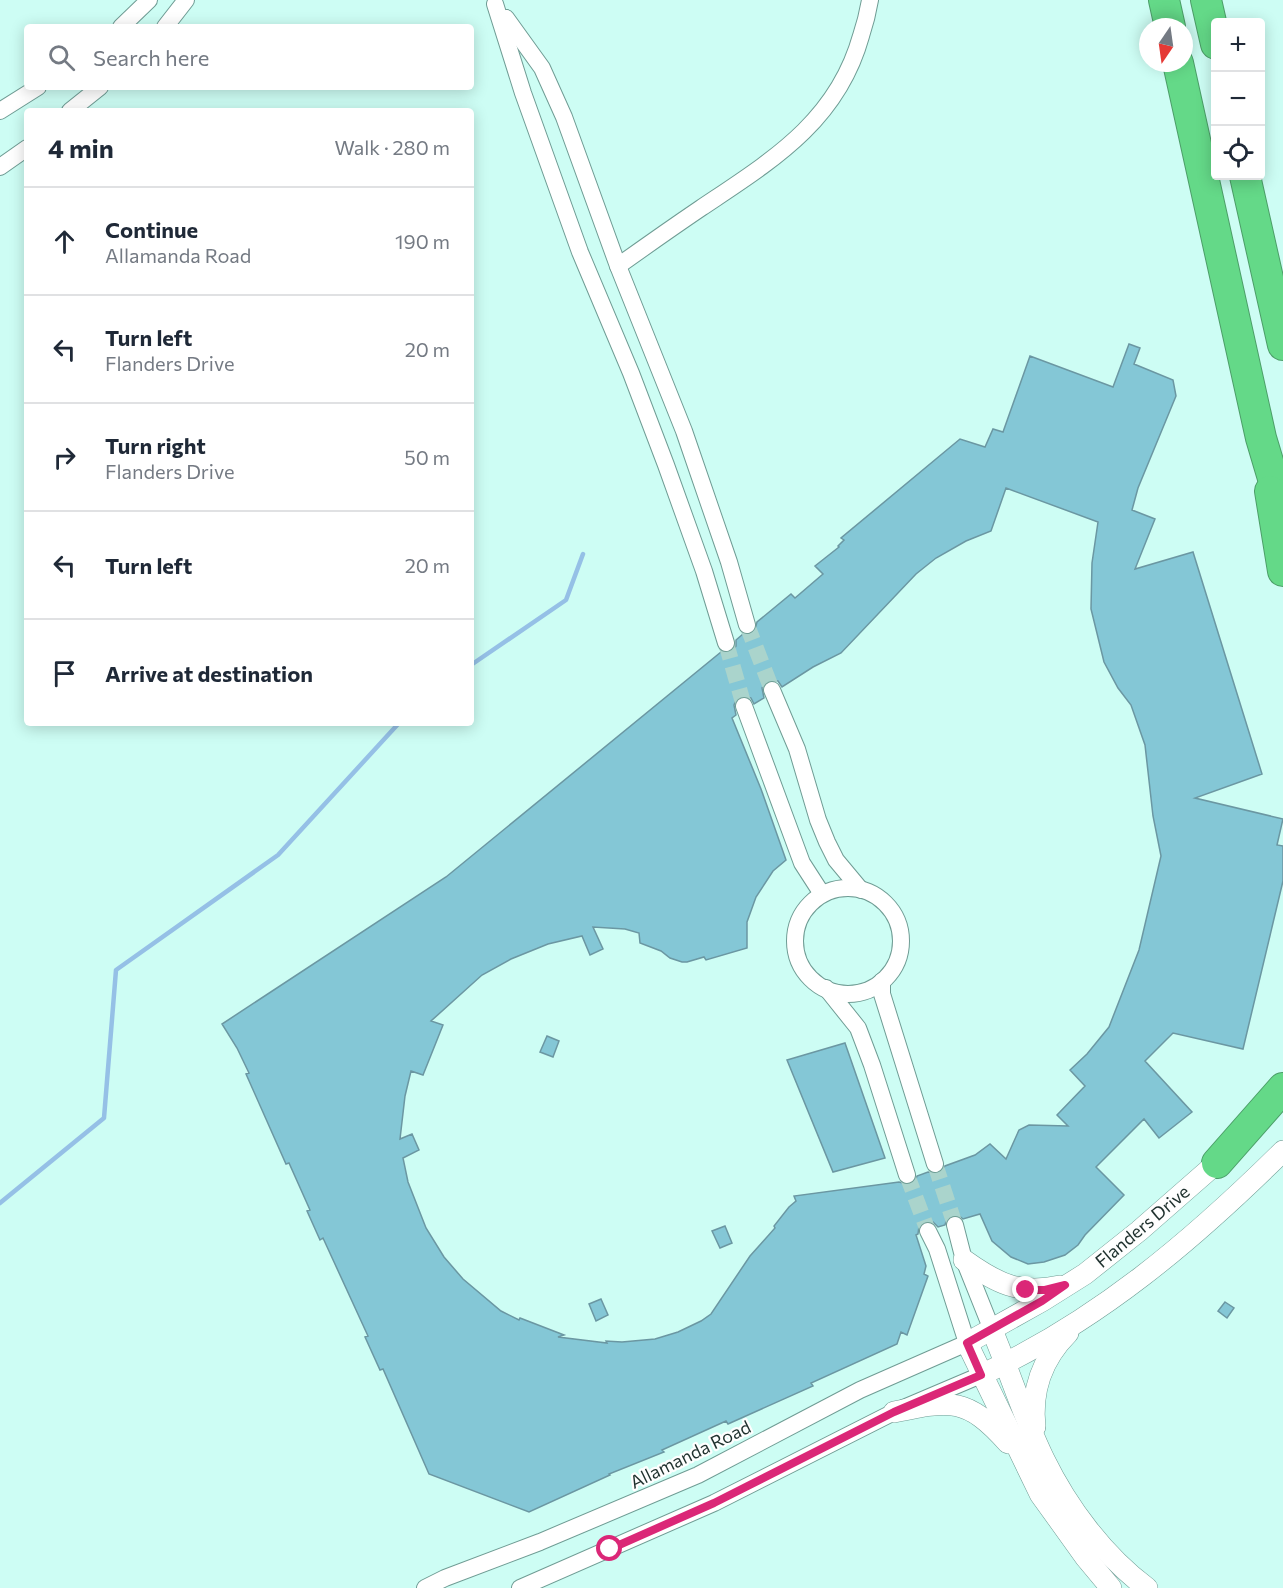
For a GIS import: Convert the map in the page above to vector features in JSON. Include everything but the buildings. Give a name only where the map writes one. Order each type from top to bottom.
[{"type":"highway","points":[[1164,0],[1168,18]]},
{"type":"highway","points":[[1206,0],[1211,24]]},
{"type":"highway","points":[[1180,72],[1261,438],[1283,571]]},
{"type":"highway","points":[[1246,180],[1283,345]]},
{"type":"highway","points":[[1262,180],[1283,249]]},
{"type":"highway","points":[[1261,438],[1283,512]]},
{"type":"highway","points":[[1217,1163],[1283,1088]]},
{"type":"street","points":[[124,24],[149,0]]},
{"type":"street","points":[[167,24],[186,0]]},
{"type":"street","points":[[618,266],[754,172],[806,131],[832,100],[846,78],[857,53],[870,0]]},
{"type":"street","points":[[494,2],[542,68],[552,87],[618,266],[684,431],[729,562],[747,626]]},
{"type":"street","points":[[494,2],[523,93],[580,252],[631,373],[666,465],[704,571],[726,643]]},
{"type":"street","points":[[0,111],[33,90]]},
{"type":"street","points":[[74,108],[96,90]]},
{"type":"street","points":[[0,167],[24,150]]},
{"type":"street","points":[[772,690],[796,749],[827,842],[837,861],[861,890]]},
{"type":"street","points":[[744,706],[802,863],[822,894]]},
{"type":"street","points":[[841,888],[861,890],[871,893],[887,905],[893,913],[900,930],[898,958],[882,981],[875,986],[858,993],[838,993],[811,979],[800,963],[795,944],[797,924],[807,907],[822,894],[841,888]]},
{"type":"street","points":[[882,981],[882,994],[935,1164]]},
{"type":"street","points":[[825,987],[858,1028],[907,1175]]},
{"type":"street","name":"Flanders Drive","points":[[967,1343],[1085,1274],[1139,1231],[1283,1107]]},
{"type":"street","points":[[520,1588],[714,1503],[894,1412],[1006,1363],[1081,1320],[1128,1289],[1238,1196],[1283,1151]]},
{"type":"street","points":[[955,1225],[964,1260],[1036,1441],[1054,1479],[1100,1545],[1130,1575],[1148,1588]]},
{"type":"street","points":[[928,1231],[937,1249],[967,1343],[1040,1494],[1086,1558],[1111,1588]]},
{"type":"street","points":[[964,1260],[1006,1286],[1026,1290],[1045,1290],[1065,1285]]},
{"type":"street","points":[[1036,1441],[1035,1394],[1041,1372],[1055,1347],[1081,1320]]},
{"type":"street","name":"Allamanda Road","points":[[425,1588],[688,1479],[860,1390],[967,1343]]},
{"type":"street","points":[[894,1412],[940,1403],[961,1406],[983,1418],[1024,1462]]},
{"type":"waterway","points":[[474,663],[566,600],[583,554]]},
{"type":"waterway","points":[[0,1203],[104,1118],[116,970],[278,855],[396,726]]},
{"type":"tunnel","points":[[747,625],[772,690]]},
{"type":"tunnel","points":[[726,643],[744,706]]},
{"type":"tunnel","points":[[935,1164],[955,1225]]},
{"type":"tunnel","points":[[907,1175],[928,1231]]},
{"type":"route","points":[[610,1549],[714,1503],[894,1412],[981,1375],[967,1343],[1042,1301],[1065,1285],[1045,1290],[1026,1290]]}]
